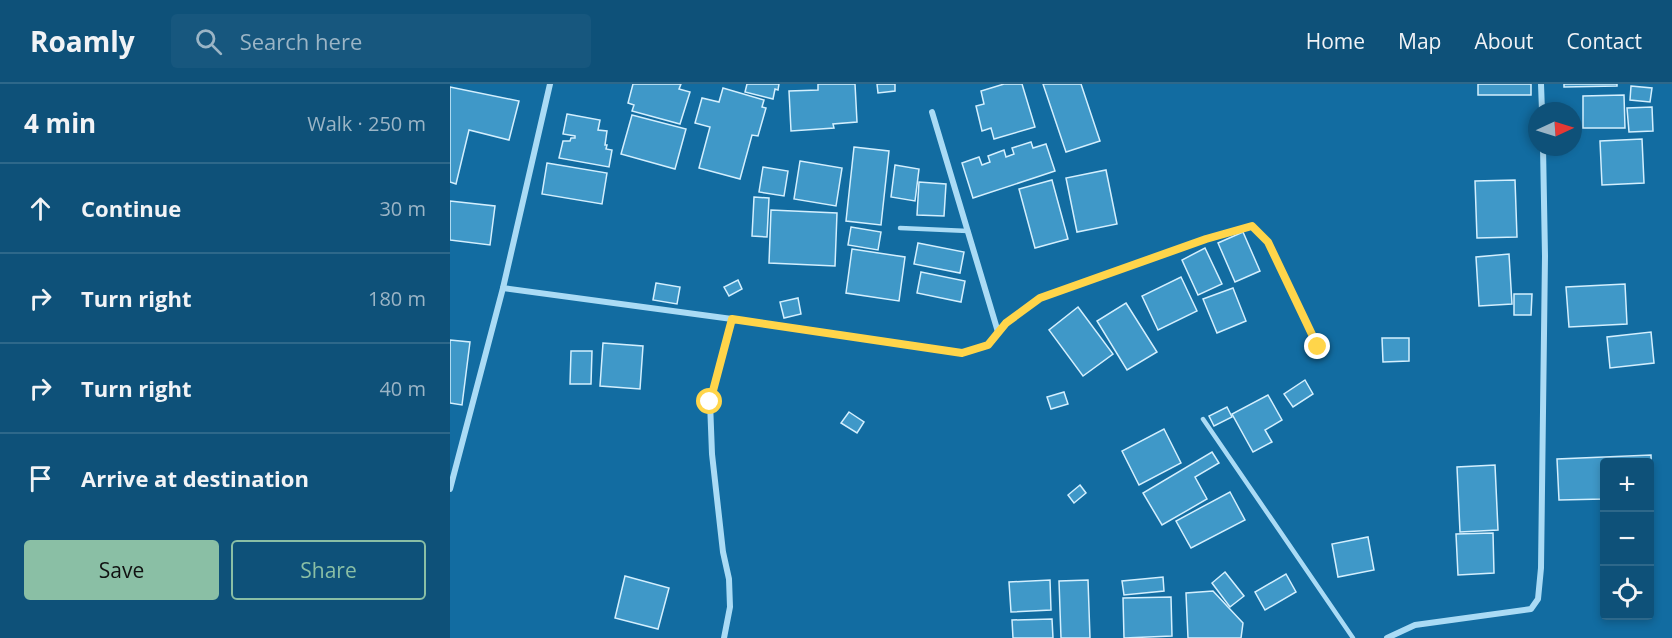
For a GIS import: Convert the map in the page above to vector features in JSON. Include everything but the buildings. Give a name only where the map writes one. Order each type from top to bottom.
[{"type":"street","points":[[450,489],[503,288],[550,84]]},
{"type":"street","points":[[1541,84],[1542,102]]},
{"type":"street","points":[[932,112],[998,332]]},
{"type":"street","points":[[1387,638],[1415,625],[1531,609],[1538,599],[1541,568],[1545,256],[1543,156]]},
{"type":"street","points":[[503,288],[962,353],[988,345],[1006,323],[1040,298],[1206,239],[1252,226],[1268,242],[1318,347]]},
{"type":"street","points":[[724,638],[730,607],[729,579],[723,552],[712,454],[710,402],[732,319]]},
{"type":"lane","points":[[900,228],[968,231]]},
{"type":"lane","points":[[1203,419],[1353,638]]},
{"type":"route","points":[[710,402],[732,319],[962,353],[988,345],[1006,323],[1040,298],[1206,239],[1252,226],[1268,242],[1318,347]]}]
